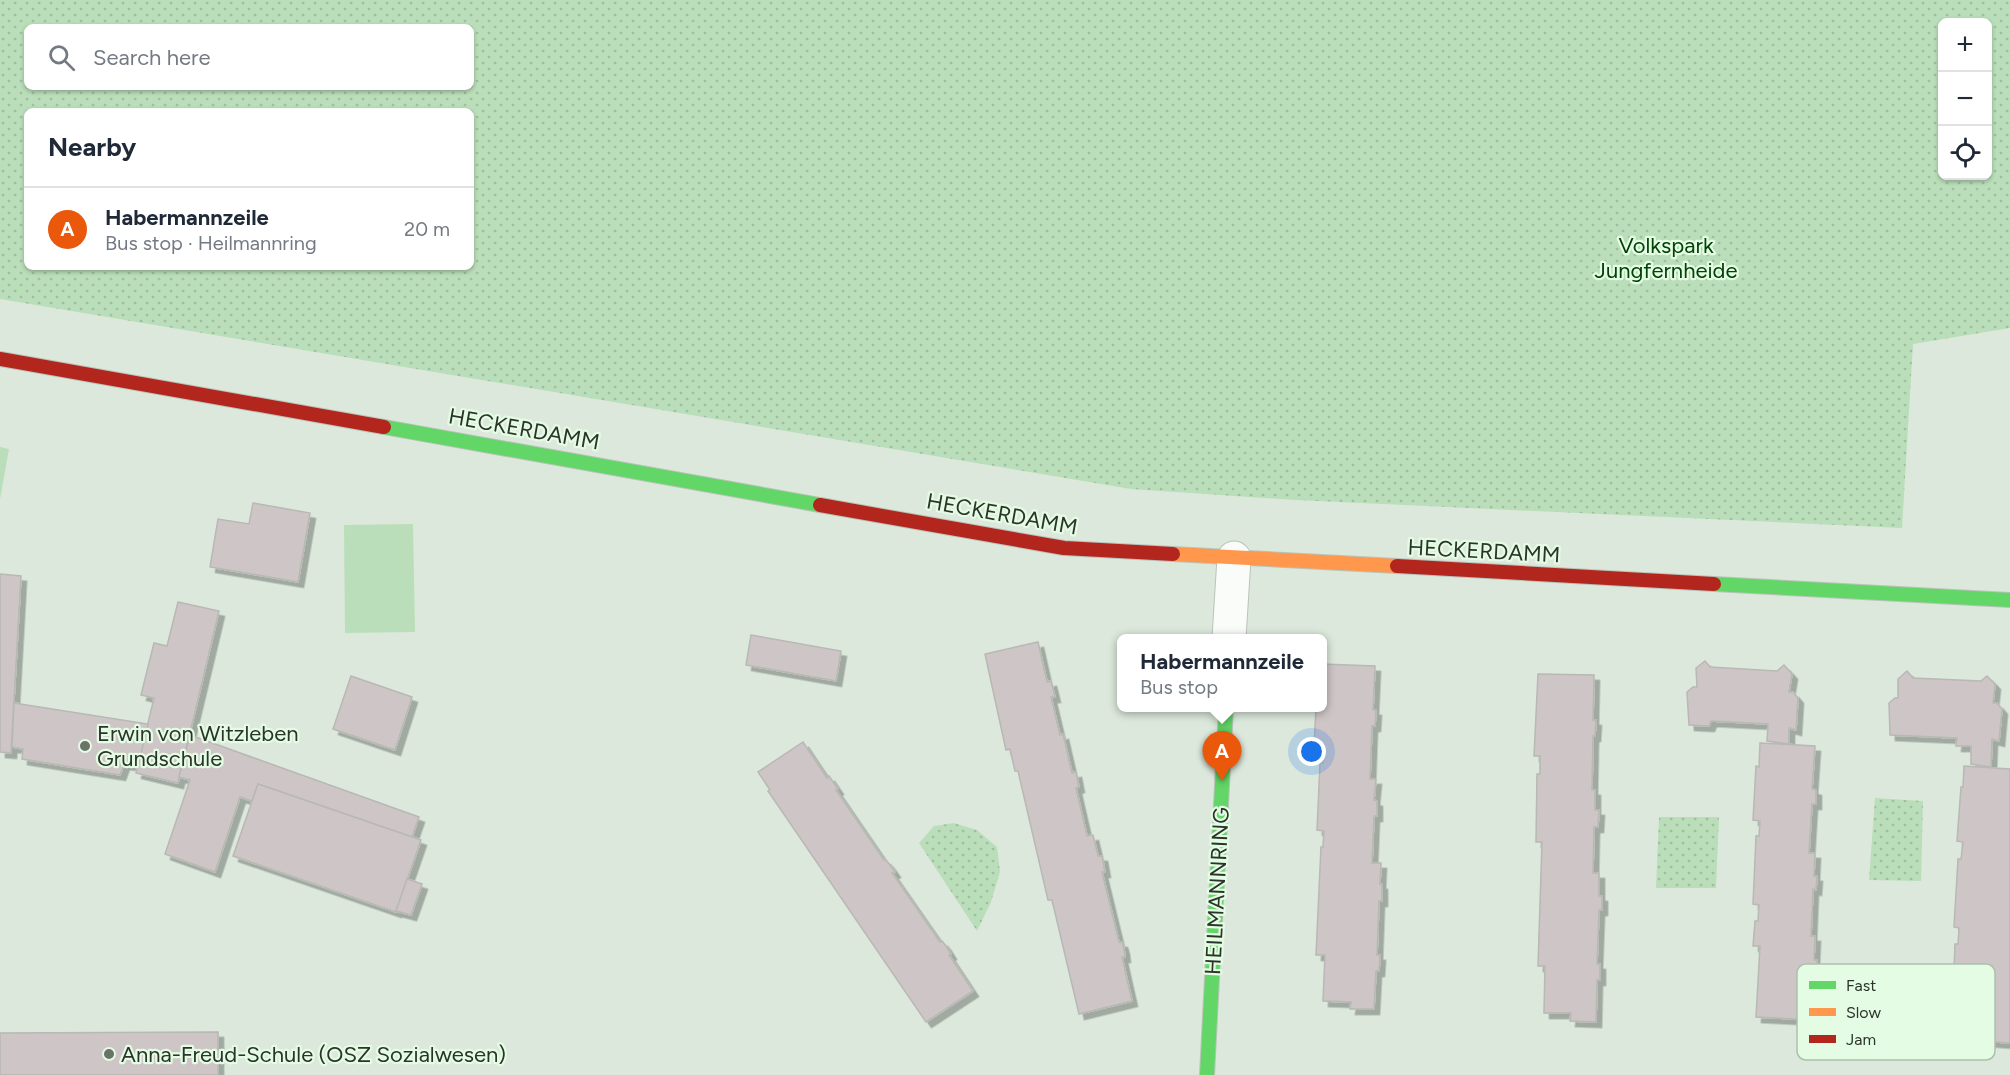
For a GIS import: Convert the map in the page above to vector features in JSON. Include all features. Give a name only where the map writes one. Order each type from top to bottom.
[{"type":"street","name":"HECKERDAMM","points":[[0,358],[1064,548],[2010,600]]},
{"type":"street","points":[[1229,634],[1234,558]]},
{"type":"street","name":"HEILMANNRING","points":[[1207,1075],[1226,712]]},
{"type":"green space","name":"Volkspark Jungfernheide","points":[[0,0],[2010,0],[2010,328],[1913,344],[1902,528],[1296,500],[1131,489],[0,299]]},
{"type":"green space","points":[[0,447],[9,449],[0,499]]},
{"type":"green space","points":[[413,524],[415,632],[345,633],[344,525]]},
{"type":"green space","points":[[1875,798],[1923,801],[1921,881],[1869,880]]},
{"type":"green space","points":[[1659,817],[1719,817],[1716,888],[1656,888]]},
{"type":"green space","points":[[954,823],[977,830],[997,847],[1000,872],[991,902],[977,931],[919,843],[934,826]]},
{"type":"building","points":[[253,503],[310,513],[298,582],[210,567],[218,519],[249,524]]},
{"type":"building","points":[[0,574],[21,576],[11,753],[0,752]]},
{"type":"building","points":[[178,602],[219,611],[178,783],[136,773],[154,698],[141,695],[154,643],[167,646]]},
{"type":"building","points":[[751,635],[841,651],[836,681],[746,665]]},
{"type":"building","points":[[1038,642],[1047,682],[1051,681],[1055,697],[1051,697],[1060,735],[1063,734],[1072,773],[1076,772],[1079,787],[1076,788],[1087,836],[1093,835],[1098,856],[1102,856],[1105,872],[1102,872],[1119,942],[1122,942],[1124,949],[1125,957],[1122,957],[1132,1001],[1079,1014],[1052,900],[1048,900],[1018,771],[1015,771],[1010,749],[1006,750],[985,654]]},
{"type":"building","points":[[1705,661],[1710,667],[1777,671],[1784,665],[1792,674],[1789,692],[1793,692],[1798,698],[1796,730],[1789,728],[1789,744],[1767,741],[1768,724],[1711,721],[1709,726],[1689,725],[1687,692],[1697,687],[1696,668]]},
{"type":"building","points":[[1327,664],[1375,666],[1373,710],[1376,710],[1375,726],[1372,726],[1370,779],[1376,779],[1374,800],[1377,801],[1377,816],[1374,816],[1372,863],[1381,863],[1382,901],[1379,901],[1377,955],[1380,955],[1379,971],[1376,971],[1374,1009],[1350,1009],[1351,1002],[1323,1001],[1325,955],[1316,955],[1321,847],[1323,847],[1324,831],[1317,830],[1320,763],[1323,763],[1324,748],[1314,747],[1316,712],[1327,712]]},
{"type":"building","points":[[1907,671],[1913,678],[1981,681],[1987,676],[1995,684],[1993,703],[1997,703],[2002,709],[1999,741],[1992,739],[1991,767],[1971,764],[1971,746],[1956,746],[1957,738],[1890,735],[1889,703],[1898,698],[1898,679]]},
{"type":"building","points":[[1538,674],[1594,675],[1593,720],[1596,720],[1595,736],[1593,736],[1592,790],[1595,790],[1595,810],[1599,810],[1598,827],[1594,827],[1593,873],[1599,873],[1599,896],[1602,896],[1602,910],[1599,910],[1597,964],[1600,964],[1600,980],[1597,980],[1596,1022],[1570,1021],[1571,1013],[1544,1013],[1545,966],[1538,966],[1542,842],[1536,842],[1537,774],[1540,774],[1540,756],[1534,756]]},
{"type":"building","points":[[351,676],[412,697],[395,750],[333,729]]},
{"type":"building","points":[[14,703],[148,724],[138,766],[124,764],[120,775],[22,759],[23,749],[12,747]]},
{"type":"building","points":[[190,735],[419,817],[412,837],[258,784],[252,801],[240,797],[215,872],[165,854],[190,780],[179,777]]},
{"type":"building","points":[[803,742],[827,778],[829,776],[838,789],[836,790],[884,860],[895,872],[892,873],[940,942],[942,941],[946,946],[951,954],[949,955],[973,991],[926,1022],[768,791],[770,790],[758,772]]},
{"type":"building","points":[[1760,743],[1815,746],[1812,789],[1816,790],[1816,804],[1812,804],[1809,853],[1815,853],[1814,876],[1817,876],[1816,890],[1813,889],[1811,936],[1815,936],[1814,960],[1817,960],[1817,964],[1797,964],[1797,1019],[1756,1017],[1760,946],[1753,946],[1759,905],[1753,904],[1756,836],[1759,836],[1760,821],[1753,820],[1756,766],[1759,767]]},
{"type":"building","points":[[1964,766],[2010,769],[2010,1043],[1995,1042],[1995,964],[1954,964],[1955,944],[1958,944],[1959,928],[1954,927],[1958,859],[1961,859],[1963,842],[1957,841],[1961,787],[1963,787]]},
{"type":"building","points":[[258,784],[421,840],[396,912],[233,856]]},
{"type":"building","points":[[407,879],[422,884],[411,915],[396,911]]},
{"type":"building","name":"Anna-Freud-Schule (OSZ Sozialwesen)","points":[[218,1032],[218,1075],[0,1075],[0,1033]]},
{"type":"traffic: fast","points":[[384,427],[820,505]]},
{"type":"traffic: fast","points":[[1714,584],[2010,600]]},
{"type":"traffic: fast","points":[[1207,1075],[1226,712]]},
{"type":"traffic: slow","points":[[1173,554],[1397,566]]},
{"type":"traffic: jam","points":[[0,359],[384,427]]},
{"type":"traffic: jam","points":[[820,505],[1064,548],[1173,554]]},
{"type":"traffic: jam","points":[[1397,566],[1714,584]]},
{"type":"place","name":"Erwin von Witzleben Grundschule","points":[[85,746]]},
{"type":"place","name":"Habermannzeile","points":[[1222,781]]},
{"type":"place","name":"Anna-Freud-Schule (OSZ Sozialwesen)","points":[[109,1054]]}]
